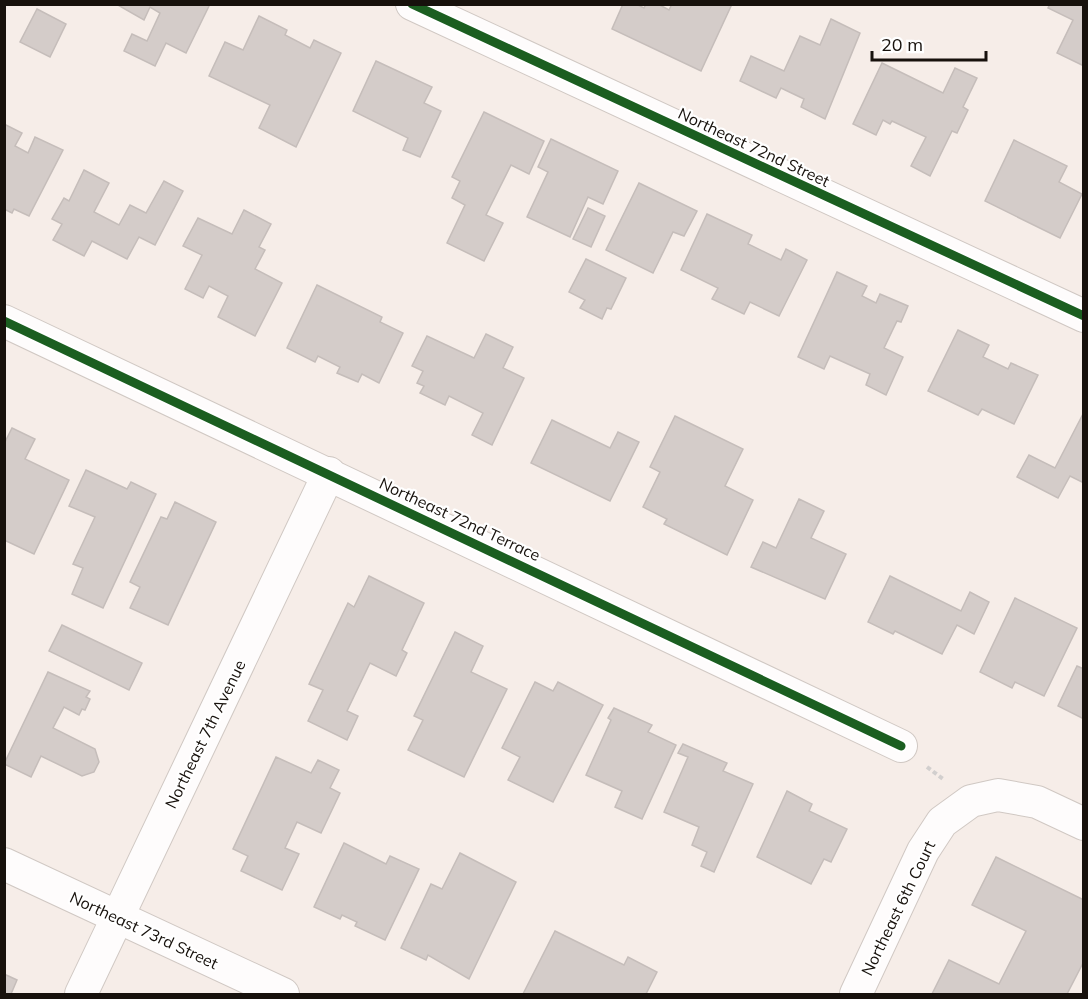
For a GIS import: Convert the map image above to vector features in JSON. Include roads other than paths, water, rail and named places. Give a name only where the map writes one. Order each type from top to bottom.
[{"type":"street","name":"Northeast 72nd Street","points":[[412,4],[1083,316]]},
{"type":"street","name":"Northeast 72nd Terrace","points":[[4,321],[901,746]]},
{"type":"street","name":"Northeast 7th Avenue","points":[[81,994],[329,473]]},
{"type":"street","name":"Northeast 6th Court","points":[[856,994],[923,851],[942,822],[971,801],[998,795],[1037,802],[1083,824]]},
{"type":"street","name":"Northeast 73rd Street","points":[[4,864],[283,994]]}]
